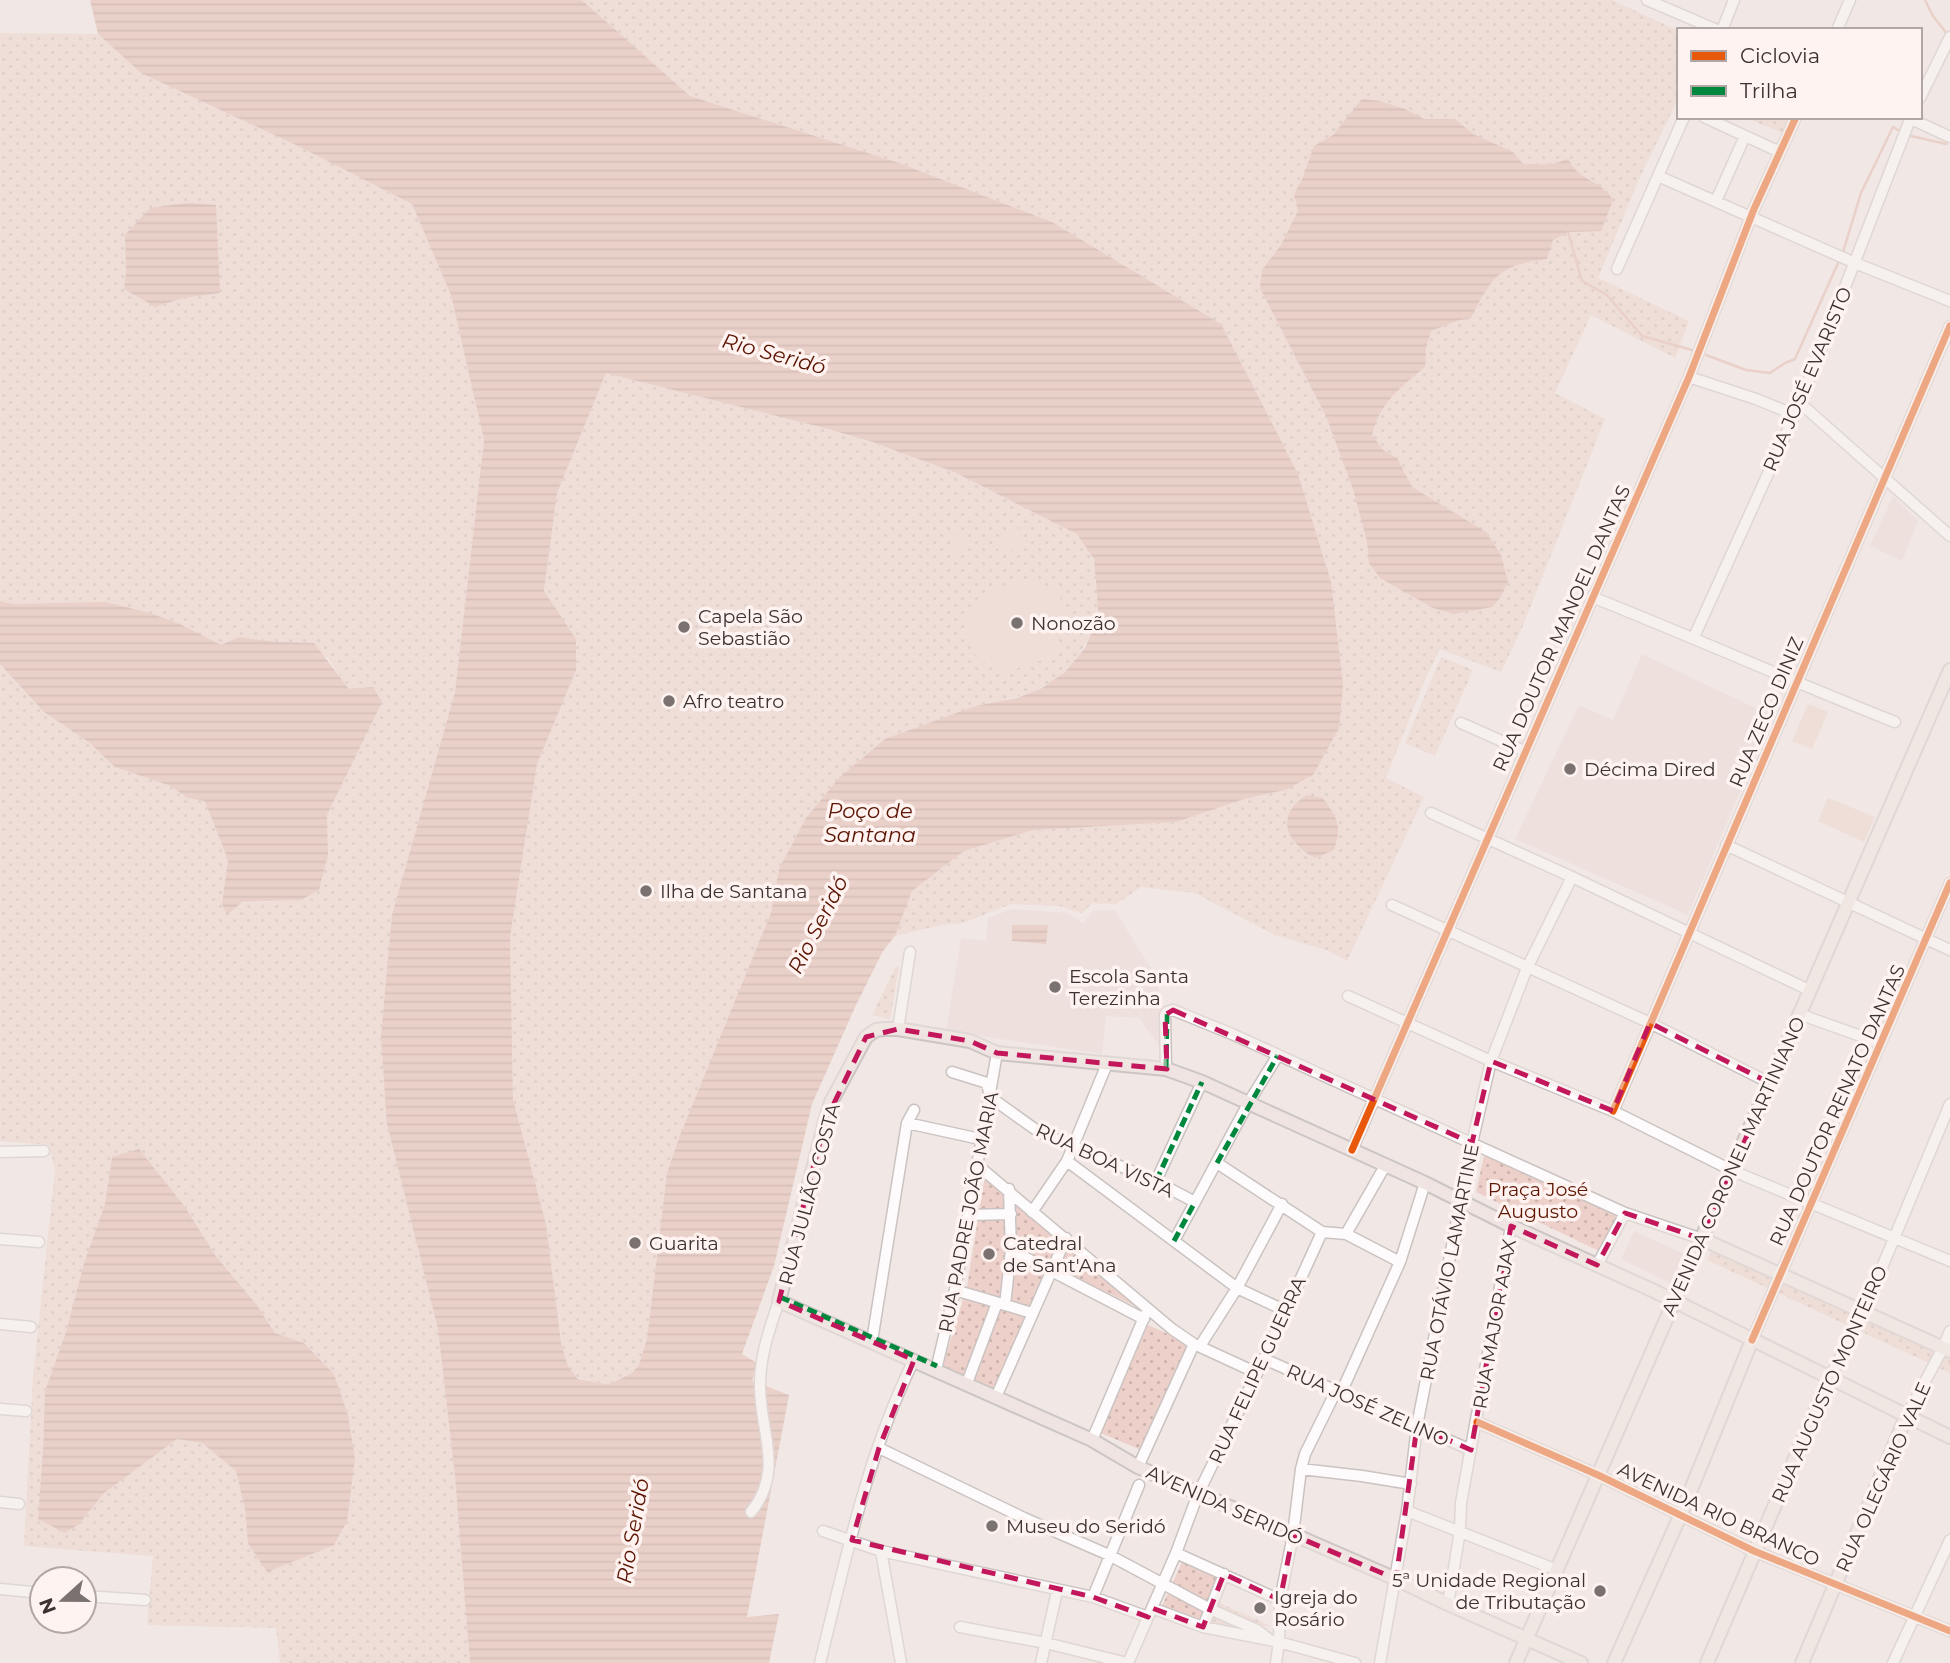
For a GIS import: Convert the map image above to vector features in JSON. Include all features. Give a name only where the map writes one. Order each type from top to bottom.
[{"type":"main road","name":"AVENIDA CORONEL MARTINIANO","points":[[1516,1663],[1950,670]]},
{"type":"main road","points":[[898,1029],[970,1041],[997,1054],[1166,1069],[1202,1082],[1425,1183],[1950,1437]]},
{"type":"main road","name":"RUA JULIÃO COSTA","points":[[779,1301],[831,1102],[866,1037],[877,1030],[898,1029]]},
{"type":"main road","points":[[1702,1239],[1863,1314],[1947,1349]]},
{"type":"main road","name":"AVENIDA SERIDÓ","points":[[779,1301],[872,1339],[1092,1440],[1138,1467],[1581,1663]]},
{"type":"main road","name":"RUA DOUTOR RENATO DANTAS","points":[[1614,1663],[1681,1514],[1752,1340]]},
{"type":"main road","name":"RUA AUGUSTO MONTEIRO","points":[[1707,1663],[1830,1377]]},
{"type":"main road","name":"RUA OLEGÁRIO VALE","points":[[1802,1663],[1906,1417]]},
{"type":"street","points":[[1647,0],[1714,28]]},
{"type":"street","points":[[1720,28],[1734,0]]},
{"type":"street","points":[[1838,28],[1850,0]]},
{"type":"street","points":[[1922,94],[1950,37]]},
{"type":"street","points":[[1618,269],[1683,119]]},
{"type":"street","points":[[1708,119],[1780,152]]},
{"type":"street","name":"RUA DOUTOR MANOEL DANTAS","points":[[1352,1150],[1689,377],[1751,216],[1795,119]]},
{"type":"street","name":"RUA JOSÉ EVARISTO","points":[[1694,637],[1800,403],[1851,261],[1909,119]]},
{"type":"street","points":[[1911,119],[1950,137]]},
{"type":"street","points":[[1716,201],[1745,136]]},
{"type":"street","points":[[1658,176],[1851,261],[1950,300]]},
{"type":"street","name":"RUA ZECO DINIZ","points":[[1613,1111],[1950,326]]},
{"type":"street","points":[[1689,377],[1795,415]]},
{"type":"street","points":[[1800,403],[1950,536]]},
{"type":"street","points":[[1591,597],[1694,637],[1795,683],[1895,722]]},
{"type":"street","points":[[1461,723],[1524,751]]},
{"type":"street","points":[[1431,813],[1809,990]]},
{"type":"street","points":[[1726,845],[1950,950]]},
{"type":"street","name":"RUA OTÁVIO LAMARTINE","points":[[1380,1663],[1408,1511],[1418,1426],[1490,1061],[1527,968],[1572,877]]},
{"type":"street","name":"RUA DOUTOR RENATO DANTAS","points":[[1752,1340],[1950,883]]},
{"type":"street","points":[[1392,905],[1650,1023],[1770,1083]]},
{"type":"street","points":[[898,1029],[910,952]]},
{"type":"street","points":[[1348,996],[1490,1061],[1613,1111],[1732,1171],[1950,1261]]},
{"type":"street","points":[[1166,1069],[1167,1012],[1175,1011],[1625,1213],[1702,1239]]},
{"type":"street","points":[[1799,1014],[1880,1043]]},
{"type":"street","name":"RUA PADRE JOÃO MARIA","points":[[936,1370],[956,1290],[980,1139],[997,1054]]},
{"type":"street","points":[[1174,1241],[1278,1055]]},
{"type":"street","points":[[1032,1212],[1067,1161],[1107,1064]]},
{"type":"street","name":"RUA BOA VISTA","points":[[952,1072],[987,1083],[990,1097],[1040,1132],[1156,1181],[1195,1202]]},
{"type":"street","points":[[1156,1181],[1202,1082]]},
{"type":"street","name":"RUA AUGUSTO MONTEIRO","points":[[1830,1377],[1863,1314],[1947,1117],[1950,1104]]},
{"type":"street","points":[[872,1339],[907,1123],[914,1110]]},
{"type":"street","points":[[907,1123],[980,1139]]},
{"type":"street","points":[[0,1152],[44,1151]]},
{"type":"street","points":[[1067,1161],[1237,1288],[1286,1311]]},
{"type":"street","points":[[1217,1163],[1322,1232],[1346,1234],[1400,1262]]},
{"type":"street","points":[[976,1164],[1148,1308],[1197,1345],[1257,1373]]},
{"type":"street","points":[[1346,1234],[1385,1166]]},
{"type":"street","points":[[1276,1663],[1275,1641],[1280,1600],[1293,1535],[1301,1469],[1400,1262],[1425,1183]]},
{"type":"street","points":[[967,1383],[1001,1304],[1011,1250],[1009,1189]]},
{"type":"street","points":[[1138,1467],[1197,1345],[1237,1288],[1282,1204]]},
{"type":"street","points":[[1597,1265],[1625,1213]]},
{"type":"street","points":[[968,1215],[1011,1214]]},
{"type":"street","name":"RUA MAJOR AJAX","points":[[1447,1604],[1460,1531],[1461,1503],[1511,1226]]},
{"type":"street","name":"RUA FELIPE GUERRA","points":[[1128,1663],[1176,1553],[1198,1494],[1322,1232]]},
{"type":"street","points":[[996,1397],[1066,1238]]},
{"type":"street","points":[[0,1239],[38,1242]]},
{"type":"street","points":[[1011,1250],[1144,1319]]},
{"type":"street","points":[[956,1290],[1032,1313]]},
{"type":"street","points":[[751,1512],[761,1500],[768,1482],[760,1374],[769,1327],[779,1301]]},
{"type":"street","points":[[1092,1440],[1148,1308]]},
{"type":"street","points":[[0,1324],[31,1327]]},
{"type":"street","name":"RUA OLEGÁRIO VALE","points":[[1906,1417],[1947,1349],[1950,1331]]},
{"type":"street","name":"RUA JOSÉ ZELINO","points":[[1264,1359],[1471,1450]]},
{"type":"street","points":[[820,1663],[879,1448],[914,1360]]},
{"type":"street","points":[[0,1409],[26,1411]]},
{"type":"street","name":"AVENIDA RIO BRANCO","points":[[1477,1422],[1598,1475],[1755,1551],[1950,1631]]},
{"type":"street","points":[[879,1448],[1024,1518],[1109,1555],[1275,1641]]},
{"type":"street","points":[[1301,1469],[1411,1484]]},
{"type":"street","points":[[1093,1597],[1139,1486]]},
{"type":"street","points":[[0,1502],[19,1504]]},
{"type":"street","points":[[1408,1511],[1557,1570]]},
{"type":"street","points":[[823,1531],[881,1551],[1093,1597],[1355,1663]]},
{"type":"street","points":[[1893,1663],[1950,1540]]},
{"type":"street","points":[[881,1551],[901,1663]]},
{"type":"street","points":[[1176,1553],[1280,1600]]},
{"type":"street","points":[[1203,1626],[1224,1574]]},
{"type":"street","points":[[0,1589],[28,1591]]},
{"type":"street","points":[[1041,1663],[1057,1591]]},
{"type":"street","points":[[98,1597],[145,1600]]},
{"type":"street","points":[[960,1627],[1046,1643],[1128,1663]]},
{"type":"highlighted area","points":[[1173,1010],[1472,1143],[1491,1061],[1613,1111],[1650,1023],[1770,1083],[1702,1239],[1625,1213],[1597,1265],[1511,1226],[1471,1450],[1417,1426],[1396,1579],[1293,1535],[1280,1600],[1224,1574],[1203,1627],[1152,1608],[1148,1617],[1093,1597],[852,1540],[879,1448],[914,1360],[779,1301],[825,1122],[866,1037],[898,1029],[970,1041],[997,1053],[1167,1069],[1165,1015]]},
{"type":"shaded area","points":[[1893,496],[1918,521],[1902,561],[1870,546]]},
{"type":"shaded area","points":[[1642,654],[1772,716],[1688,915],[1515,839],[1579,705],[1613,720]]},
{"type":"shaded area","name":"Escola Santa Terezinha","points":[[1011,909],[1068,913],[1083,923],[1093,911],[1115,910],[1152,970],[1163,1005],[1160,1047],[1139,1018],[1106,1016],[1102,1054],[946,1031],[961,938],[986,941],[988,918]]},
{"type":"shaded area","points":[[1634,1231],[1684,1254],[1671,1284],[1621,1259]]},
{"type":"green space","points":[[582,0],[1612,0],[1677,30],[1677,101],[1640,177],[1598,278],[1689,321],[1675,358],[1591,315],[1555,393],[1605,419],[1522,628],[1501,672],[1440,649],[1423,684],[1386,778],[1424,797],[1347,961],[1329,951],[1275,935],[1195,893],[1141,887],[1116,904],[1092,903],[1082,913],[1059,906],[1011,904],[963,923],[941,925],[895,936],[912,891],[964,851],[1033,830],[1176,822],[1244,799],[1285,790],[1298,475],[1221,324],[1052,222],[899,163],[690,96]]},
{"type":"green space","points":[[0,33],[98,34],[141,73],[296,145],[412,204],[451,295],[484,440],[455,692],[392,915],[387,1124],[438,1329],[455,1477],[470,1663],[280,1663],[276,1628],[147,1625],[153,1556],[24,1546],[33,1377],[55,1170],[49,1145],[0,1141],[0,664],[44,712],[90,743],[115,767],[171,786],[187,798],[205,801],[228,860],[222,904],[301,900],[328,855],[327,815],[382,702],[349,689],[327,657],[276,642],[239,637],[221,645],[180,624],[150,613],[105,603],[13,604],[0,601]],"holes":[[[125,234],[220,293],[183,298],[155,307],[124,289]],[[112,1158],[164,1184],[185,1207],[215,1255],[256,1304],[275,1333],[304,1343],[334,1374],[348,1415],[355,1458],[248,1543],[245,1509],[236,1471],[202,1443],[177,1439],[104,1493],[79,1524],[43,1451],[45,1391],[105,1204]]]},
{"type":"green space","points":[[1749,119],[1790,119],[1785,134]]},
{"type":"green space","name":"Ilha de Santana","points":[[606,373],[809,424],[889,448],[947,469],[1052,518],[1077,534],[1091,553],[1097,579],[1098,606],[1083,648],[1073,663],[1060,675],[1031,692],[976,706],[779,869],[771,913],[667,1173],[647,1339],[639,1365],[632,1373],[612,1383],[603,1384],[578,1378],[568,1368],[561,1343],[546,1224],[513,1099],[510,937],[537,764],[576,670],[544,592],[557,493]]},
{"type":"green space","points":[[1019,528],[1025,545],[1000,555],[995,538]]},
{"type":"green space","points":[[960,533],[966,548],[955,552],[949,537]]},
{"type":"green space","name":"Nonozão","points":[[1036,579],[1038,584],[1046,588],[1056,585],[1071,628],[1062,632],[1058,641],[1060,651],[1026,667],[999,671],[989,660],[979,664],[963,619],[972,614],[977,599],[1012,582]]},
{"type":"green space","points":[[1441,657],[1473,670],[1435,756],[1405,743]]},
{"type":"green space","points":[[1808,704],[1828,712],[1812,749],[1792,741]]},
{"type":"green space","points":[[1828,798],[1875,817],[1864,842],[1818,821]]},
{"type":"green space","points":[[899,966],[890,1019],[872,1015],[895,968]]},
{"type":"green space","name":"Praça José Augusto","points":[[1489,1155],[1616,1216],[1601,1252],[1476,1192],[1484,1156]]},
{"type":"green space","points":[[985,1176],[1157,1317],[1048,1263],[992,1392],[941,1371],[967,1287]]},
{"type":"green space","points":[[1713,1246],[1950,1355],[1950,1373],[1707,1260]]},
{"type":"green space","points":[[1148,1325],[1188,1343],[1141,1450],[1101,1433]]},
{"type":"green space","points":[[1184,1558],[1223,1575],[1215,1601],[1271,1626],[1219,1625],[1162,1606]]},
{"type":"water","points":[[90,0],[582,0],[690,96],[899,163],[1052,222],[1221,324],[1298,474],[1331,582],[1343,685],[1339,728],[1313,775],[1285,790],[1244,799],[1176,822],[1033,830],[964,851],[912,891],[895,936],[883,951],[856,1005],[812,1104],[774,1266],[742,1354],[757,1363],[752,1381],[789,1395],[747,1617],[779,1614],[769,1663],[470,1663],[455,1477],[438,1329],[387,1124],[381,1037],[392,915],[455,692],[484,440],[451,295],[412,204],[296,145],[141,73],[98,34]],"holes":[[[606,373],[872,442],[954,472],[1077,534],[1094,559],[1098,615],[1085,648],[1065,672],[1042,688],[1017,698],[976,706],[885,739],[840,777],[806,818],[779,869],[771,913],[667,1173],[647,1339],[639,1365],[632,1373],[612,1383],[578,1379],[568,1367],[561,1343],[546,1224],[513,1099],[510,937],[537,764],[576,670],[576,639],[544,591],[557,493]]]},
{"type":"water","points":[[1362,99],[1405,109],[1424,119],[1455,119],[1473,134],[1513,152],[1523,164],[1553,164],[1568,159],[1578,172],[1602,188],[1613,200],[1601,231],[1568,232],[1553,240],[1547,259],[1518,265],[1499,275],[1485,292],[1471,318],[1431,331],[1426,348],[1425,367],[1392,396],[1375,424],[1372,435],[1383,450],[1397,458],[1412,487],[1486,532],[1501,555],[1508,582],[1492,607],[1454,614],[1433,608],[1380,578],[1369,563],[1367,541],[1353,489],[1326,416],[1260,288],[1262,270],[1281,245],[1298,211],[1294,195],[1314,146],[1333,135]]},
{"type":"water","points":[[187,203],[216,205],[220,293],[183,298],[155,307],[124,289],[125,235],[150,208]]},
{"type":"water","points":[[0,601],[13,604],[105,602],[150,613],[180,624],[221,645],[239,637],[314,643],[349,689],[373,687],[382,702],[327,815],[328,855],[319,890],[301,900],[242,902],[227,915],[222,904],[228,860],[205,801],[187,798],[171,786],[115,767],[90,743],[44,712],[0,664]]},
{"type":"water","points":[[1307,795],[1323,798],[1335,817],[1338,828],[1334,850],[1315,858],[1297,844],[1288,828],[1290,811]]},
{"type":"water","points":[[1012,925],[1048,925],[1046,944],[1012,941]]},
{"type":"water","points":[[139,1149],[185,1207],[215,1255],[256,1304],[275,1333],[304,1343],[334,1374],[348,1415],[355,1458],[347,1521],[334,1545],[267,1572],[248,1543],[245,1509],[236,1471],[202,1443],[177,1439],[104,1493],[79,1524],[65,1533],[38,1519],[45,1391],[105,1204],[112,1157]]},
{"type":"waterway","points":[[1925,0],[1933,16],[1948,35]]},
{"type":"waterway","points":[[1706,355],[1746,370],[1770,373],[1795,359],[1843,252],[1861,193],[1893,127],[1901,132]]},
{"type":"waterway","points":[[1907,135],[1946,144],[1948,139]]},
{"type":"waterway","points":[[1568,232],[1582,281],[1607,295],[1642,336],[1692,350]]},
{"type":"marked path","points":[[1166,1069],[1167,1012]]},
{"type":"marked path","points":[[1217,1163],[1278,1055]]},
{"type":"marked path","points":[[1156,1181],[1202,1082]]},
{"type":"marked path","points":[[1174,1241],[1195,1202]]},
{"type":"marked path","points":[[780,1297],[937,1366]]},
{"type":"cycle path","points":[[1352,1150],[1689,377],[1754,209],[1795,119]]},
{"type":"cycle path","points":[[1613,1111],[1950,326]]},
{"type":"cycle path","points":[[1752,1340],[1950,883]]},
{"type":"cycle path","points":[[1477,1422],[1598,1475],[1754,1551],[1950,1631]]},
{"type":"place","name":"Nonozão","points":[[1017,623]]},
{"type":"place","name":"Capela São Sebastião","points":[[684,627]]},
{"type":"place","name":"Afro teatro","points":[[669,701]]},
{"type":"place","name":"Décima Dired","points":[[1570,769]]},
{"type":"place","name":"Ilha de Santana","points":[[646,891]]},
{"type":"place","name":"Escola Santa Terezinha","points":[[1055,987]]},
{"type":"place","name":"Guarita","points":[[635,1243]]},
{"type":"place","name":"Catedral de Sant'Ana","points":[[989,1254]]},
{"type":"place","name":"Museu do Seridó","points":[[992,1526]]},
{"type":"place","name":"5ª Unidade Regional de Tributação","points":[[1600,1591]]},
{"type":"place","name":"Igreja do Rosário","points":[[1260,1608]]},
{"type":"water label","name":"Rio Seridó","points":[[774,354]]},
{"type":"water label","name":"Poço de Santana","points":[[870,823]]},
{"type":"water label","name":"Rio Seridó","points":[[818,925]]},
{"type":"water label","name":"Rio Seridó","points":[[633,1531]]}]
